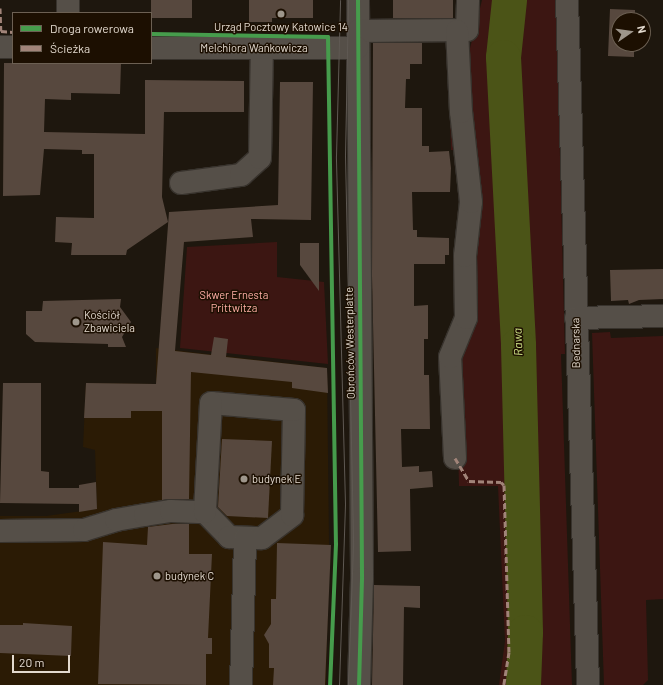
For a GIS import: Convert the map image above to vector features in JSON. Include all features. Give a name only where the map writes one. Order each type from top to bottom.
[{"type":"street","points":[[68,0],[68,12]]},
{"type":"street","name":"Obrońców Westerplatte","points":[[358,0],[362,578],[359,685]]},
{"type":"street","points":[[455,458],[450,357],[466,318],[465,256],[471,202],[460,112],[457,31],[467,30],[468,0]]},
{"type":"street","name":"Bednarska","points":[[567,0],[588,685]]},
{"type":"street","name":"Melchiora Wańkowicza","points":[[152,48],[327,48],[358,40],[457,31]]},
{"type":"street","points":[[0,47],[12,47]]},
{"type":"street","points":[[181,182],[240,175],[260,158],[262,48]]},
{"type":"street","points":[[576,318],[663,316]]},
{"type":"street","points":[[0,531],[84,530],[116,520],[171,511],[205,512],[229,538],[262,538],[292,515],[294,410],[211,403],[205,512]]},
{"type":"street","points":[[241,685],[245,538]]},
{"type":"shaded area","points":[[156,348],[327,368],[329,545],[326,685],[0,685],[0,516],[46,516],[97,509],[95,450],[83,447],[86,383],[156,384]]},
{"type":"green space","points":[[482,0],[499,0],[494,40],[507,321],[515,637],[509,685],[499,685],[505,641],[498,486],[459,486],[456,365],[458,283],[453,265],[463,197],[462,151],[451,150],[448,49],[470,48]]},
{"type":"green space","points":[[521,0],[556,0],[565,354],[561,354],[572,685],[537,685],[538,583],[526,190],[516,54]]},
{"type":"green space","name":"Skwer Ernesta Prittwitza","points":[[277,242],[277,277],[324,282],[328,364],[180,348],[187,247]]},
{"type":"green space","points":[[610,332],[611,338],[663,336],[663,599],[646,600],[648,680],[643,685],[604,685],[592,333]]},
{"type":"building","points":[[151,0],[192,0],[192,18],[152,18]]},
{"type":"building","name":"Urząd Pocztowy Katowice 14","points":[[249,0],[313,0],[313,18],[272,18],[272,22],[249,22]]},
{"type":"building","points":[[393,0],[453,0],[453,18],[393,18]]},
{"type":"building","points":[[610,9],[635,10],[635,12],[611,12],[611,52],[634,52],[634,57],[608,56]]},
{"type":"building","points":[[373,43],[422,43],[422,64],[410,64],[410,79],[406,79],[405,108],[422,108],[422,146],[429,146],[429,152],[449,151],[451,168],[450,192],[412,192],[413,230],[417,230],[417,237],[449,238],[449,255],[445,255],[445,264],[414,264],[414,306],[428,305],[428,339],[424,339],[424,375],[429,375],[430,429],[401,429],[402,467],[419,466],[419,472],[432,471],[433,487],[410,489],[411,551],[378,552],[372,276]]},
{"type":"building","points":[[4,63],[121,64],[120,94],[71,93],[71,100],[45,99],[44,132],[145,134],[145,80],[244,81],[244,112],[164,112],[162,197],[168,222],[127,250],[126,255],[71,255],[72,243],[55,242],[56,217],[94,218],[94,154],[82,154],[82,150],[44,149],[40,195],[3,196]]},
{"type":"building","points":[[280,82],[313,82],[311,220],[251,219],[253,237],[184,242],[175,351],[211,355],[214,337],[228,339],[226,357],[327,368],[328,393],[292,388],[292,382],[191,372],[189,499],[162,500],[162,411],[131,411],[131,418],[84,418],[86,383],[156,384],[169,212],[278,205]]},
{"type":"building","points":[[300,243],[319,243],[319,291],[300,265]]},
{"type":"building","points":[[663,269],[663,299],[639,300],[629,304],[628,300],[611,301],[610,270]]},
{"type":"building","name":"Kościół Zbawiciela","points":[[121,299],[120,307],[131,322],[122,337],[126,347],[108,347],[108,344],[35,342],[26,334],[26,311],[42,311],[43,301]]},
{"type":"building","points":[[3,383],[41,383],[41,471],[49,472],[49,488],[79,488],[79,485],[96,482],[97,509],[79,512],[79,504],[0,503]]},
{"type":"building","name":"budynek E","points":[[222,439],[272,441],[268,518],[227,516],[218,507]]},
{"type":"building","name":"budynek C","points":[[172,524],[189,524],[189,554],[212,554],[208,638],[212,638],[212,654],[206,654],[206,685],[98,684],[103,542],[147,545],[148,527]]},
{"type":"building","points":[[277,543],[331,545],[325,685],[273,685],[274,668],[269,668],[269,644],[264,635],[271,624],[271,599],[276,599]]},
{"type":"building","points":[[374,585],[420,586],[420,608],[404,607],[403,685],[372,685]]},
{"type":"building","points":[[23,623],[72,626],[71,656],[0,653],[0,625],[23,625]]},
{"type":"waterway","name":"Rawa","points":[[509,0],[503,57],[518,345],[525,632],[523,685]]},
{"type":"tram line","points":[[339,685],[345,504],[336,156],[340,0]]},
{"type":"tram line","points":[[348,0],[345,155],[353,546],[348,685]]},
{"type":"marked path","points":[[0,8],[1,31],[12,32]]},
{"type":"marked path","points":[[455,458],[469,481],[501,482],[504,485],[509,652],[504,685]]},
{"type":"cycle path","points":[[358,0],[362,579],[359,685]]},
{"type":"cycle path","points":[[152,34],[328,37],[336,544],[330,685]]},
{"type":"place","name":"Urząd Pocztowy Katowice 14","points":[[281,14]]},
{"type":"place","name":"Kościół Zbawiciela","points":[[76,322]]},
{"type":"place","name":"budynek E","points":[[244,479]]},
{"type":"place","name":"budynek C","points":[[157,576]]}]
